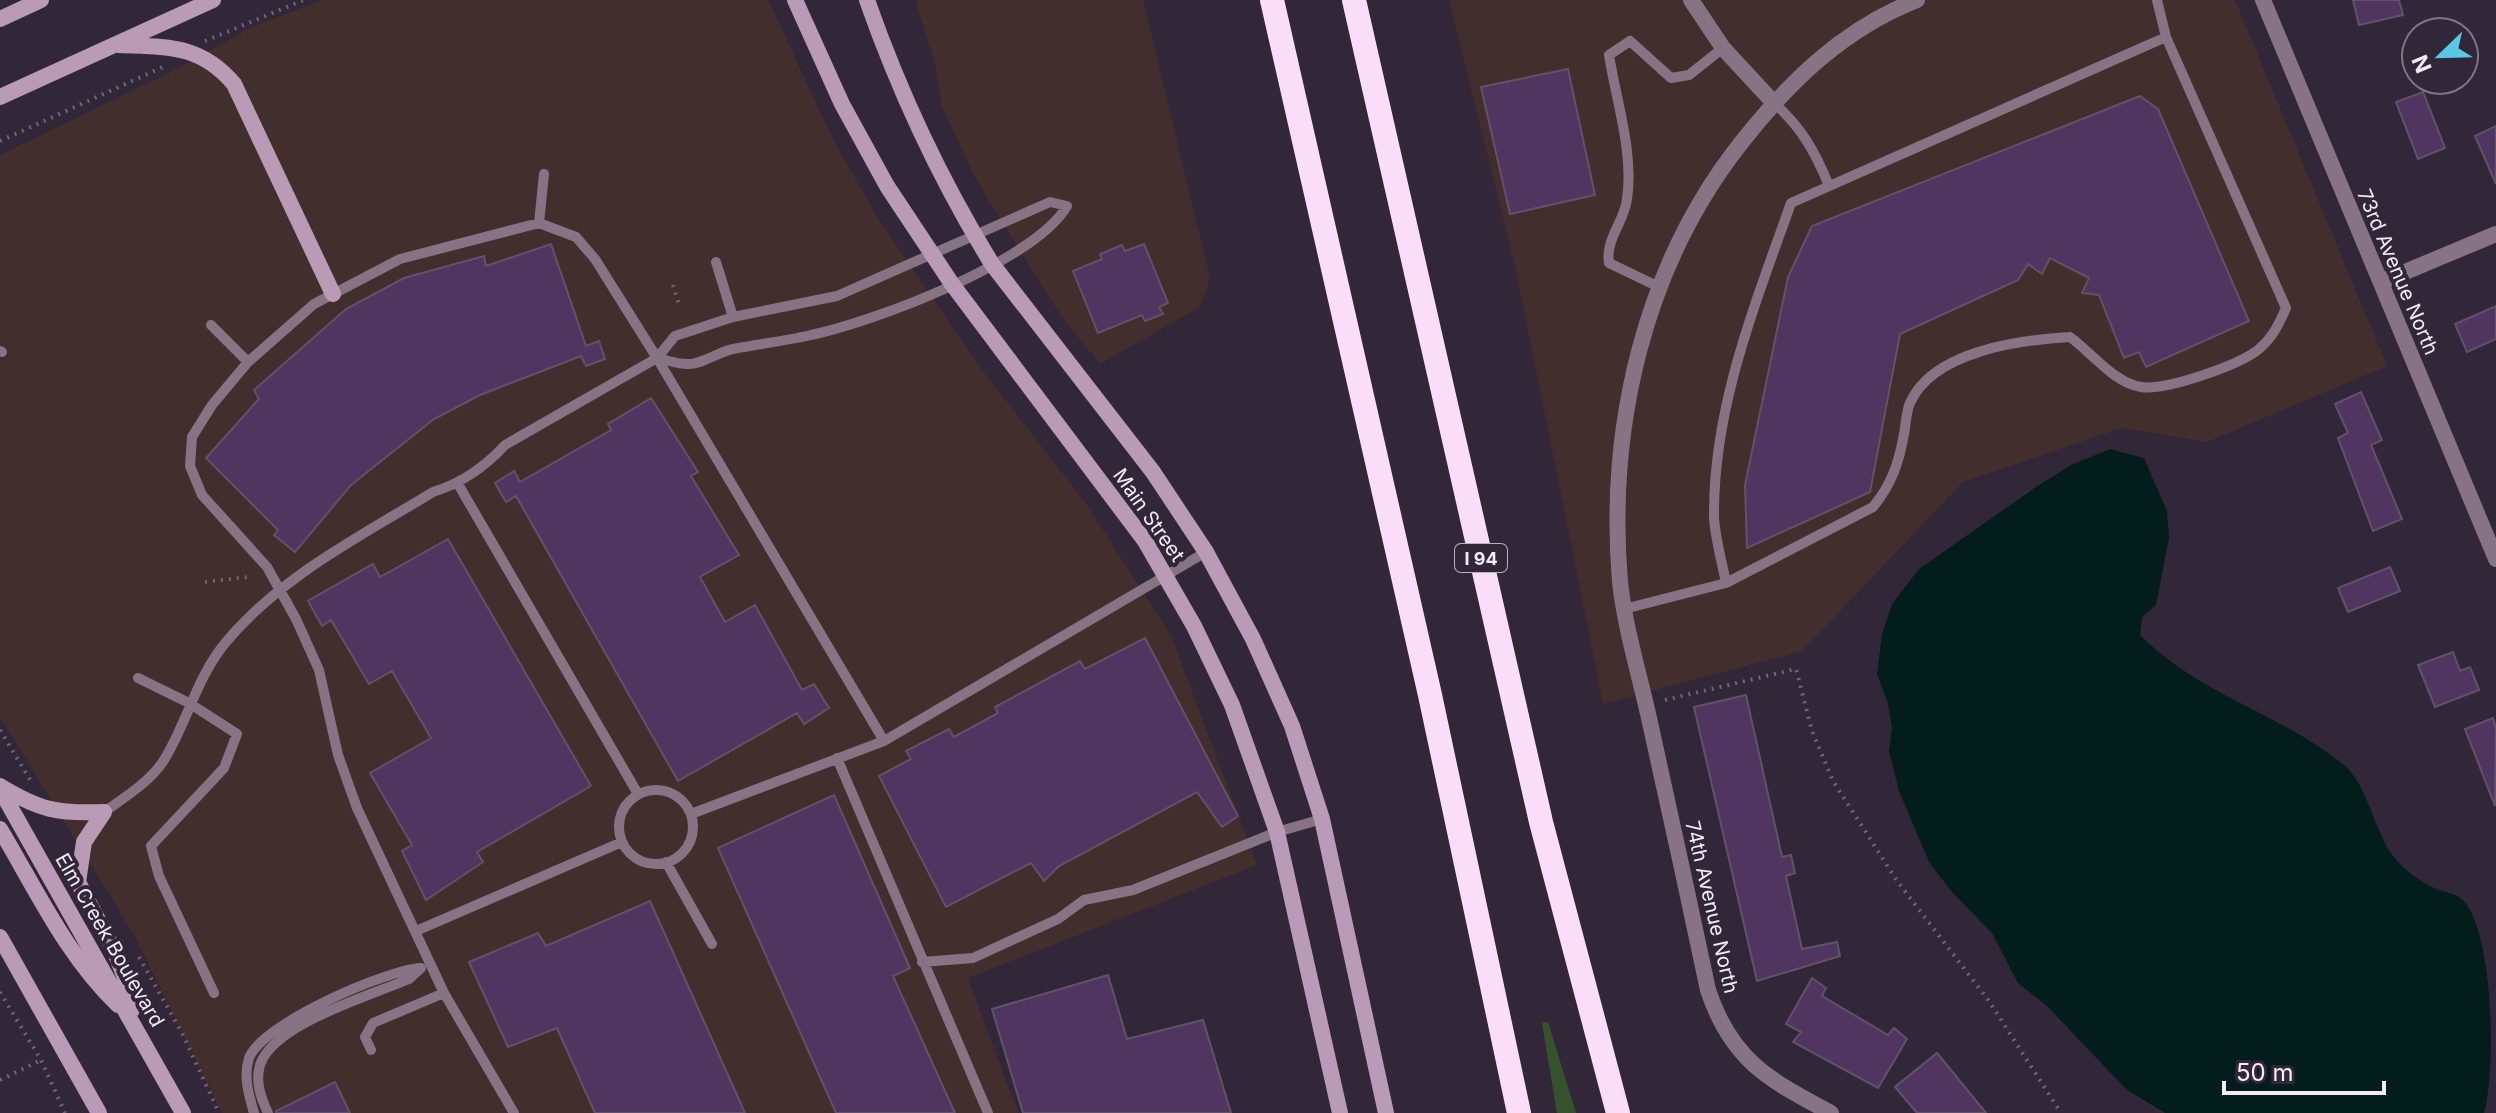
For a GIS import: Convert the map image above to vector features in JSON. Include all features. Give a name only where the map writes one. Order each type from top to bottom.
[{"type":"highway","points":[[1264,0],[1305,157]]},
{"type":"highway","points":[[1272,0],[1305,157],[1430,695],[1519,1113]]},
{"type":"highway","name":"I 94","points":[[1354,0],[1541,822],[1618,1113]]},
{"type":"street","points":[[0,7],[38,0]]},
{"type":"street","points":[[0,19],[38,0]]},
{"type":"street","points":[[0,97],[213,0]]},
{"type":"street","name":"Main Street","points":[[795,0],[842,104],[887,186],[952,284],[1167,574],[1232,705],[1277,832],[1340,1113]]},
{"type":"street","name":"Main Street","points":[[867,0],[906,101],[975,237],[992,264],[1153,472],[1206,552],[1253,639],[1292,726],[1322,819],[1386,1113]]},
{"type":"street","points":[[1691,0],[1723,48],[1773,102]]},
{"type":"street","name":"74th Avenue North","points":[[1831,1113],[1757,1070],[1733,1044],[1718,1020],[1708,990],[1624,609],[1616,512],[1622,435],[1635,363],[1659,287],[1689,223],[1726,162],[1773,102],[1818,58],[1849,36],[1917,0]]},
{"type":"street","name":"73rd Avenue North","points":[[2263,0],[2496,559]]},
{"type":"street","points":[[118,45],[180,49],[219,67],[234,84],[333,294]]},
{"type":"street","points":[[2381,282],[2496,234]]},
{"type":"street","points":[[0,788],[52,812],[104,812]]},
{"type":"street","name":"Elm Creek Boulevard","points":[[0,788],[183,1113]]},
{"type":"street","points":[[104,812],[84,842],[78,882],[115,952],[127,983],[133,1020]]},
{"type":"street","points":[[0,829],[72,951],[97,986],[133,1020]]},
{"type":"street","points":[[0,937],[99,1113]]},
{"type":"lane","points":[[1624,609],[1726,583],[1873,507],[1886,492],[1899,463],[1909,404],[1926,380],[1962,359],[2021,340],[2070,337],[2117,377],[2142,388],[2202,377],[2257,351],[2277,330],[2286,308],[2166,37],[2157,0]]},
{"type":"lane","points":[[1726,583],[1714,520],[1717,450],[1738,352],[1791,203],[2166,37]]},
{"type":"lane","points":[[1659,287],[1609,263],[1607,247],[1619,226],[1627,189],[1627,167],[1609,55],[1630,41],[1671,78],[1689,75],[1723,48]]},
{"type":"lane","points":[[1773,102],[1796,123],[1814,148],[1829,186]]},
{"type":"lane","points":[[539,223],[544,174]]},
{"type":"lane","points":[[104,812],[131,793],[164,760],[198,682],[225,644],[280,589],[433,492],[458,484],[490,462],[505,445],[657,358],[675,336],[733,317],[837,296],[975,237],[1033,206],[1050,202],[1067,206],[1056,224],[992,264],[862,321],[811,335],[727,350],[688,365],[657,358]]},
{"type":"lane","points":[[514,1113],[426,966],[416,931],[357,808],[338,755],[319,670],[280,589],[267,567],[202,495],[190,466],[192,437],[212,405],[248,362],[314,304],[421,252],[539,223],[576,237],[595,259],[657,358],[884,741]]},
{"type":"lane","points":[[716,262],[733,317]]},
{"type":"lane","points":[[211,325],[248,362]]},
{"type":"lane","points":[[458,484],[638,794]]},
{"type":"lane","points":[[691,814],[884,741],[1206,552]]},
{"type":"lane","points":[[138,678],[189,703],[237,734],[224,768],[151,846],[159,876],[214,993]]},
{"type":"lane","points":[[837,758],[988,1113]]},
{"type":"lane","points":[[650,790],[675,794],[691,814],[694,824],[689,844],[683,853],[666,862],[651,863],[639,859],[622,842],[619,820],[629,801],[638,794],[650,790]]},
{"type":"lane","points":[[922,962],[973,958],[1020,938],[1084,900],[1133,890],[1277,832],[1322,819]]},
{"type":"lane","points":[[416,931],[622,842]]},
{"type":"lane","points":[[666,862],[689,908],[712,944]]},
{"type":"lane","points":[[254,1113],[247,1086],[249,1059],[260,1042],[278,1027],[316,1006],[405,969],[426,966]]},
{"type":"lane","points":[[268,1113],[258,1084],[260,1064],[271,1049],[310,1021],[409,979],[426,966]]},
{"type":"lane","points":[[371,1050],[365,1037],[373,1023],[444,993]]},
{"type":"path","points":[[200,45],[248,21],[304,0]]},
{"type":"path","points":[[0,141],[178,60]]},
{"type":"path","points":[[673,285],[679,305]]},
{"type":"path","points":[[205,582],[248,577]]},
{"type":"path","points":[[1665,700],[1796,669],[1812,731],[1833,781],[1897,881],[1989,1001],[2061,1113]]},
{"type":"path","points":[[0,992],[41,1060],[65,1113]]},
{"type":"path","points":[[0,1080],[41,1060]]},
{"type":"shaded area","points":[[322,0],[768,0],[833,139],[879,220],[983,371],[1084,501],[1171,635],[1257,865],[968,978],[1018,1113],[222,1113],[133,933],[0,717],[0,155],[177,69],[250,28]]},
{"type":"shaded area","points":[[915,0],[1143,0],[1210,278],[1200,307],[1100,364],[1061,316],[974,176],[941,103],[935,63]]},
{"type":"shaded area","points":[[1449,0],[2235,0],[2387,366],[2207,442],[2121,428],[1963,482],[1802,651],[1603,704],[1517,275]]},
{"type":"shaded area","points":[[2110,449],[2144,458],[2167,511],[2169,538],[2156,605],[2142,617],[2140,635],[2189,674],[2294,731],[2344,765],[2358,783],[2397,861],[2436,889],[2459,897],[2471,912],[2480,936],[2490,1000],[2490,1067],[2484,1113],[2165,1113],[2126,1089],[2047,1006],[2018,983],[1992,933],[1952,892],[1929,862],[1899,791],[1889,751],[1892,728],[1888,704],[1877,674],[1882,634],[1892,604],[1919,569],[2071,465]]},
{"type":"green space","points":[[1548,1022],[1576,1113],[1557,1113],[1542,1023]]},
{"type":"building","points":[[2353,0],[2399,0],[2403,15],[2359,25]]},
{"type":"building","points":[[1568,69],[1595,195],[1510,214],[1481,87]]},
{"type":"building","points":[[2140,96],[2158,109],[2249,321],[2146,367],[2139,352],[2124,358],[2099,295],[2082,293],[2089,278],[2050,258],[2042,274],[2028,264],[2018,280],[1900,334],[1870,492],[1747,548],[1745,485],[1788,277],[1812,226]]},
{"type":"building","points":[[2412,96],[2425,96],[2445,148],[2418,159],[2396,102]]},
{"type":"building","points":[[2496,126],[2496,184],[2475,136]]},
{"type":"building","points":[[551,244],[586,346],[599,341],[605,359],[586,366],[581,356],[480,395],[434,419],[351,485],[295,552],[274,535],[278,530],[206,458],[259,399],[254,390],[346,309],[404,278],[484,256],[486,266]]},
{"type":"building","points":[[1144,244],[1168,303],[1159,307],[1163,314],[1145,321],[1142,315],[1098,333],[1073,271],[1102,259],[1100,254],[1122,245],[1125,251]]},
{"type":"building","points":[[2496,306],[2496,339],[2467,352],[2455,324]]},
{"type":"building","points":[[2361,392],[2382,440],[2371,445],[2402,519],[2373,531],[2338,438],[2348,433],[2335,404]]},
{"type":"building","points":[[651,398],[698,472],[691,476],[739,555],[700,577],[725,622],[755,605],[802,690],[814,684],[829,708],[804,724],[797,713],[678,781],[516,496],[506,502],[495,483],[514,471],[520,482],[611,430],[608,424]]},
{"type":"building","points":[[448,539],[591,786],[477,852],[483,862],[426,900],[402,851],[412,845],[370,773],[431,738],[392,671],[369,684],[331,620],[322,626],[308,601],[373,564],[380,577]]},
{"type":"building","points":[[2390,567],[2400,591],[2348,612],[2338,588]]},
{"type":"building","points":[[1145,638],[1238,816],[1222,827],[1197,792],[1059,866],[1044,881],[1031,863],[946,907],[879,776],[911,759],[906,751],[949,729],[954,737],[998,713],[995,707],[1080,661],[1085,669]]},
{"type":"building","points":[[2453,652],[2460,671],[2470,667],[2479,690],[2435,707],[2418,665]]},
{"type":"building","points":[[1746,695],[1782,857],[1791,855],[1795,873],[1786,876],[1802,949],[1837,942],[1840,956],[1757,981],[1694,707]]},
{"type":"building","points":[[2493,718],[2496,728],[2495,806],[2465,729]]},
{"type":"building","points":[[834,795],[910,968],[893,976],[955,1113],[836,1113],[718,848]]},
{"type":"building","points":[[650,901],[745,1113],[595,1113],[557,1028],[508,1047],[469,962],[538,933],[546,946]]},
{"type":"building","points":[[1108,975],[1127,1039],[1203,1020],[1231,1113],[1023,1113],[992,1009]]},
{"type":"building","points":[[1812,978],[1826,988],[1822,996],[1888,1035],[1894,1028],[1907,1039],[1878,1088],[1793,1042],[1801,1032],[1786,1024]]},
{"type":"building","points":[[1937,1053],[1986,1113],[1917,1113],[1895,1087]]},
{"type":"building","points":[[335,1082],[350,1113],[276,1113],[276,1111]]}]
